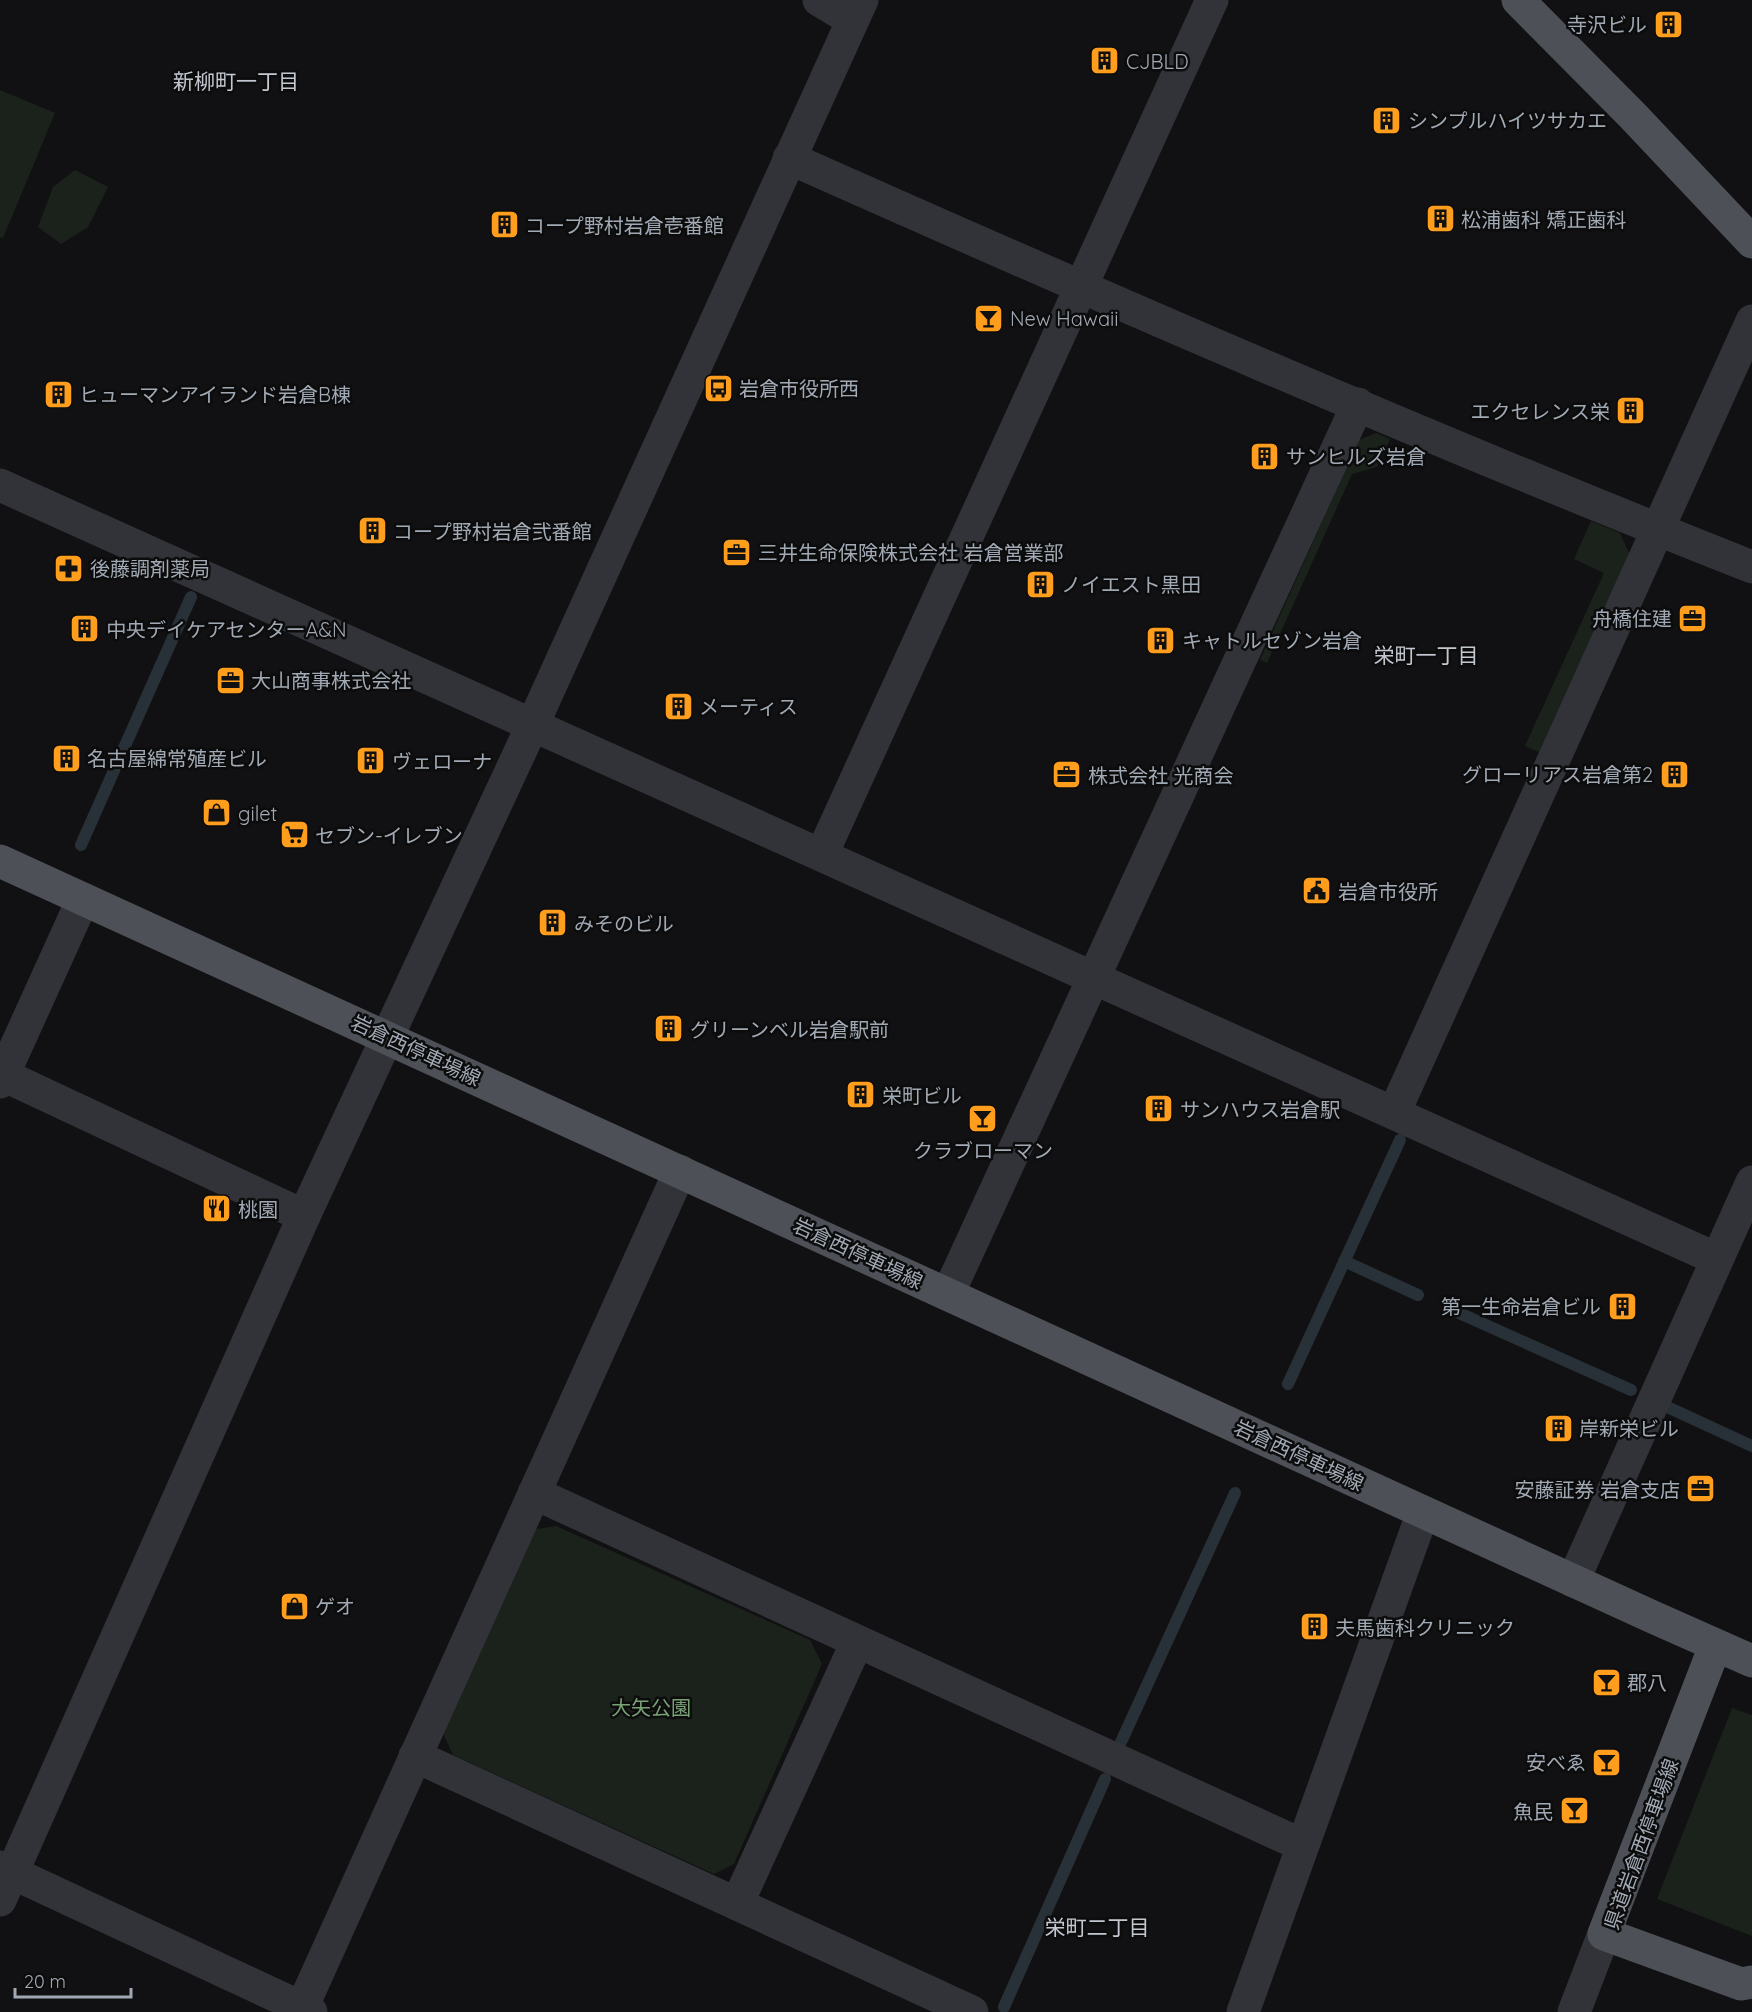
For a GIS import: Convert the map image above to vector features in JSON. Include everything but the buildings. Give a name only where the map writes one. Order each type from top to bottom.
[{"type":"main road","points":[[1518,0],[1750,233]]},
{"type":"main road","name":"岩倉西停車場線","points":[[0,861],[1715,1646]]},
{"type":"main road","points":[[1715,1646],[1752,1661]]},
{"type":"main road","name":"県道岩倉西停車場線","points":[[1715,1646],[1604,1934],[1741,1984],[1752,1982]]},
{"type":"street","points":[[680,1171],[415,1756],[305,2011],[4,1880],[304,1216],[533,724],[857,10],[819,0]]},
{"type":"street","points":[[822,854],[1212,0]]},
{"type":"street","points":[[789,159],[1082,288],[1658,530],[1752,567]]},
{"type":"street","points":[[1394,1113],[1752,321]]},
{"type":"street","points":[[948,1294],[1358,404]]},
{"type":"street","points":[[0,485],[1717,1259]]},
{"type":"street","points":[[83,899],[2,1078],[304,1216]]},
{"type":"street","points":[[1573,1581],[1752,1182]]},
{"type":"street","points":[[534,1493],[1302,1845]]},
{"type":"street","points":[[1243,2012],[1423,1512]]},
{"type":"street","points":[[737,1904],[857,1642]]},
{"type":"street","points":[[415,1756],[972,2012]]},
{"type":"street","points":[[1574,2012],[1604,1934]]},
{"type":"green space","points":[[0,90],[55,113],[3,238],[0,237]]},
{"type":"green space","points":[[75,170],[108,187],[88,227],[61,244],[38,227],[53,187]]},
{"type":"green space","points":[[1376,433],[1390,439],[1377,467],[1352,474],[1267,663],[1260,660],[1359,440]]},
{"type":"green space","points":[[1591,521],[1620,533],[1630,555],[1539,752],[1525,746],[1604,573],[1574,559]]},
{"type":"green space","name":"大矢公園","points":[[556,1526],[810,1640],[822,1664],[734,1864],[714,1874],[453,1755],[442,1731],[531,1530]]},
{"type":"green space","points":[[1732,1708],[1752,1715],[1752,1936],[1657,1899]]},
{"type":"waterway","points":[[81,845],[191,597]]},
{"type":"waterway","points":[[1288,1384],[1400,1140]]},
{"type":"waterway","points":[[1344,1261],[1418,1295]]},
{"type":"waterway","points":[[1448,1308],[1631,1390]]},
{"type":"waterway","points":[[1663,1405],[1752,1446]]},
{"type":"waterway","points":[[1121,1742],[1235,1493]]},
{"type":"waterway","points":[[1004,2007],[1105,1779]]},
{"type":"place","name":"寺沢ビル","points":[[1668,24]]},
{"type":"place","name":"CJBLD","points":[[1105,61]]},
{"type":"place","name":"シンプルハイツサカエ","points":[[1387,120]]},
{"type":"place","name":"松浦歯科 矯正歯科","points":[[1440,219]]},
{"type":"place","name":"コープ野村岩倉壱番館","points":[[504,225]]},
{"type":"place","name":"New Hawaii","points":[[989,318]]},
{"type":"place","name":"岩倉市役所西","points":[[718,388]]},
{"type":"place","name":"ヒューマンアイランド岩倉B棟","points":[[58,394]]},
{"type":"place","name":"エクセレンス栄","points":[[1631,411]]},
{"type":"place","name":"サンヒルズ岩倉","points":[[1265,456]]},
{"type":"place","name":"コープ野村岩倉弐番館","points":[[372,531]]},
{"type":"place","name":"三井生命保険株式会社 岩倉営業部","points":[[737,552]]},
{"type":"place","name":"後藤調剤薬局","points":[[69,568]]},
{"type":"place","name":"ノイエスト黒田","points":[[1040,584]]},
{"type":"place","name":"舟橋住建","points":[[1693,618]]},
{"type":"place","name":"中央デイケアセンターA&N","points":[[85,629]]},
{"type":"place","name":"キャトルセゾン岩倉","points":[[1161,640]]},
{"type":"place","name":"大山商事株式会社","points":[[230,680]]},
{"type":"place","name":"メーティス","points":[[678,706]]},
{"type":"place","name":"名古屋綿常殖産ビル","points":[[66,758]]},
{"type":"place","name":"ヴェローナ","points":[[371,761]]},
{"type":"place","name":"グローリアス岩倉第2","points":[[1674,774]]},
{"type":"place","name":"株式会社 光商会","points":[[1067,775]]},
{"type":"place","name":"gilet","points":[[217,813]]},
{"type":"place","name":"セブン-イレブン","points":[[294,835]]},
{"type":"place","name":"岩倉市役所","points":[[1317,891]]},
{"type":"place","name":"みそのビル","points":[[553,923]]},
{"type":"place","name":"グリーンベル岩倉駅前","points":[[669,1029]]},
{"type":"place","name":"栄町ビル","points":[[861,1095]]},
{"type":"place","name":"サンハウス岩倉駅","points":[[1159,1109]]},
{"type":"place","name":"クラブローマン","points":[[983,1119]]},
{"type":"place","name":"桃園","points":[[217,1209]]},
{"type":"place","name":"第一生命岩倉ビル","points":[[1622,1306]]},
{"type":"place","name":"岸新栄ビル","points":[[1558,1428]]},
{"type":"place","name":"安藤証券 岩倉支店","points":[[1701,1489]]},
{"type":"place","name":"ゲオ","points":[[294,1606]]},
{"type":"place","name":"夫馬歯科クリニック","points":[[1314,1627]]},
{"type":"place","name":"郡八","points":[[1606,1682]]},
{"type":"place","name":"安べゑ","points":[[1607,1762]]},
{"type":"place","name":"魚民","points":[[1574,1811]]},
{"type":"district","name":"新柳町一丁目","points":[[236,81]]},
{"type":"district","name":"栄町一丁目","points":[[1426,655]]},
{"type":"district","name":"栄町二丁目","points":[[1097,1927]]}]
